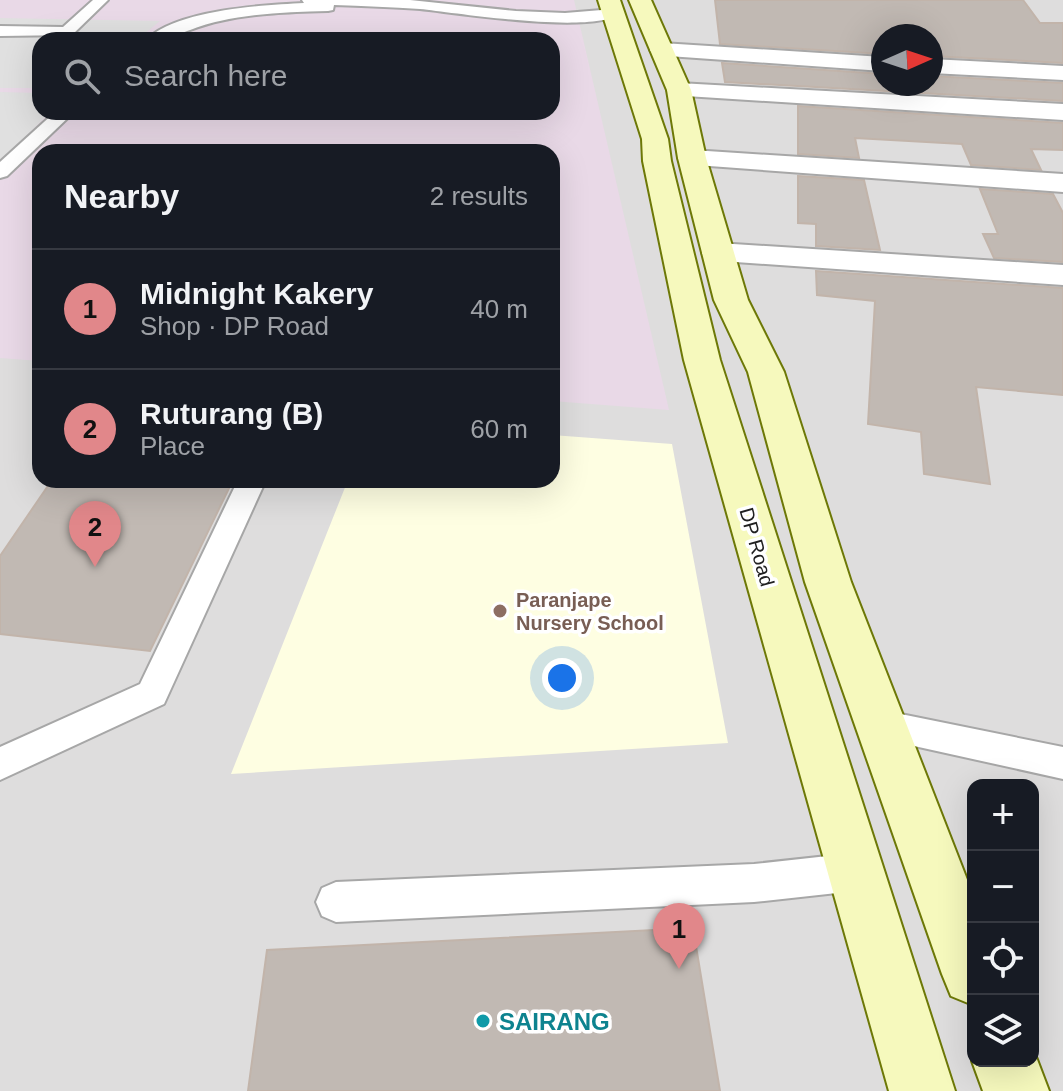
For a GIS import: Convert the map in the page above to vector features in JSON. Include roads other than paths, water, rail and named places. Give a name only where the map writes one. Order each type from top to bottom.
[{"type":"main road","points":[[621,4],[662,50],[679,90],[692,158],[731,300],[766,372],[828,582],[967,958]]},
{"type":"main road","name":"DP Road","points":[[621,4],[655,139],[657,161],[706,374],[922,1091]]},
{"type":"main road","points":[[1007,1067],[1016,1091]]},
{"type":"street","points":[[662,50],[871,63]]},
{"type":"street","points":[[943,67],[1063,73]]},
{"type":"street","points":[[679,90],[1063,112]]},
{"type":"street","points":[[692,158],[1063,183]]},
{"type":"street","points":[[718,253],[1063,275]]},
{"type":"lane","points":[[0,31],[67,32],[101,0]]},
{"type":"lane","points":[[309,0],[418,5],[529,18],[584,18],[621,4]]},
{"type":"lane","points":[[168,32],[210,17],[314,8],[418,5]]},
{"type":"lane","points":[[0,172],[56,120]]},
{"type":"lane","points":[[0,764],[152,694],[248,488]]},
{"type":"lane","points":[[881,725],[1063,763]]},
{"type":"lane","points":[[336,902],[754,883],[855,872]]},
{"type":"place","name":"Ruturang (B)","points":[[95,567]]},
{"type":"place","name":"Paranjape Nursery School","points":[[500,611]]},
{"type":"place","name":"Midnight Kakery","points":[[679,969]]},
{"type":"place","name":"SAIRANG","points":[[483,1021]]}]
